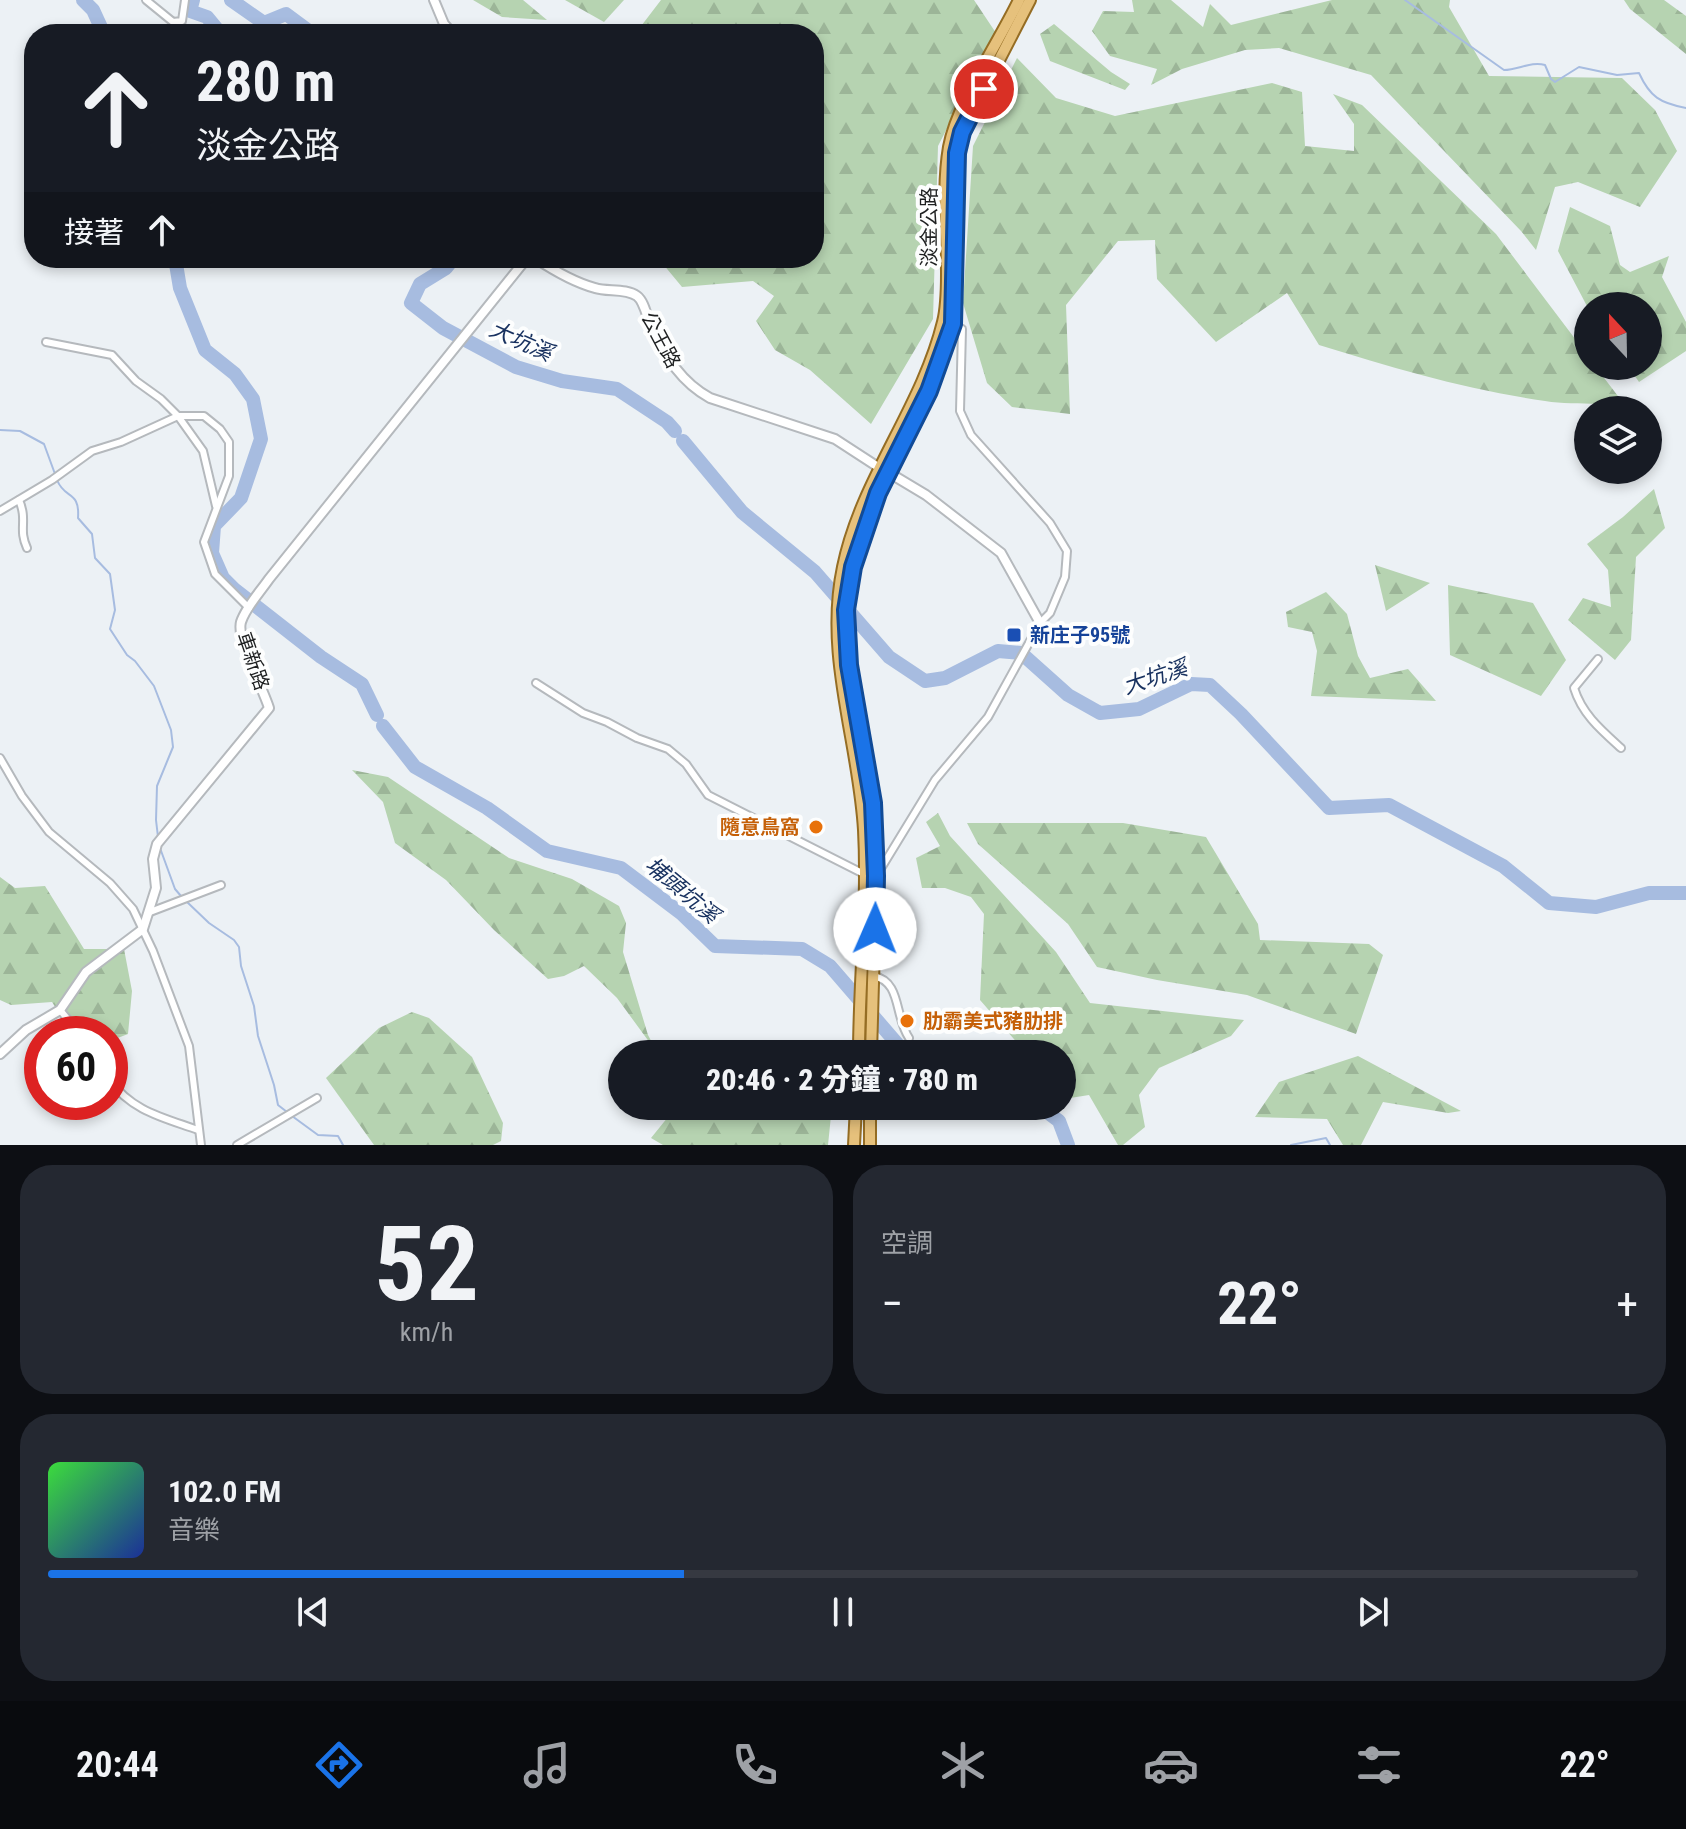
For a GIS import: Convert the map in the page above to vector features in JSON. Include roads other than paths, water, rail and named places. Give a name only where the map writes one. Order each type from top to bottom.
[{"type":"main road","name":"淡金公路","points":[[949,322],[947,171],[951,138],[962,109],[1019,0]]},
{"type":"main road","name":"淡金公路","points":[[870,875],[839,670],[841,617],[852,532],[889,459],[949,322],[957,153],[971,114],[1030,0]]},
{"type":"main road","points":[[859,1040],[861,967],[870,875]]},
{"type":"main road","points":[[870,875],[871,1040]]},
{"type":"main road","points":[[854,1145],[855,1120]]},
{"type":"main road","points":[[870,1120],[870,1145]]},
{"type":"street","points":[[146,0],[173,22],[182,21],[185,0]]},
{"type":"street","points":[[434,0],[444,24]]},
{"type":"street","name":"車新路","points":[[143,929],[156,888],[153,859],[160,840],[269,708],[263,686],[242,642],[240,627],[250,607],[269,579],[519,268]]},
{"type":"street","name":"公王路","points":[[552,268],[576,282],[633,294],[640,299],[677,373],[693,389],[710,398],[835,439],[875,465]]},
{"type":"street","points":[[536,683],[583,713],[668,749],[682,759],[708,795],[870,875],[935,780],[988,717],[1040,623],[1050,613],[1065,577],[1067,551],[1050,523],[971,435],[960,411],[962,329],[949,322]]},
{"type":"street","points":[[46,342],[112,355],[136,381],[161,399],[178,416],[203,451],[216,507]]},
{"type":"street","points":[[0,511],[52,480],[92,451],[121,442],[178,416],[204,416],[220,429],[229,442],[229,476],[204,542],[215,574],[250,607]]},
{"type":"street","points":[[891,474],[926,495],[1001,553],[1040,623]]},
{"type":"street","points":[[19,500],[25,513],[22,537],[27,548]]},
{"type":"street","points":[[1598,659],[1574,688],[1579,703],[1594,724],[1621,748]]},
{"type":"street","points":[[0,758],[22,796],[49,832],[122,895],[133,909],[189,1046],[201,1145]]},
{"type":"street","points":[[150,912],[221,885]]},
{"type":"street","points":[[0,1054],[26,1030],[60,1010],[86,972],[143,929]]},
{"type":"street","points":[[873,981],[885,978],[890,983],[899,1019],[909,1038]]},
{"type":"street","points":[[60,1010],[65,1016]]},
{"type":"street","points":[[237,1145],[317,1098]]},
{"type":"street","points":[[128,1099],[142,1110],[199,1130]]},
{"type":"waterway","name":"埔頭坑溪","points":[[83,0],[93,10],[99,24]]},
{"type":"waterway","name":"大坑溪","points":[[193,0],[190,11],[207,17],[213,24]]},
{"type":"waterway","name":"大坑溪","points":[[231,0],[264,23],[286,14],[300,24]]},
{"type":"waterway","points":[[1405,0],[1504,70],[1545,65],[1555,82],[1579,67],[1617,75],[1639,73],[1657,98],[1686,108]]},
{"type":"waterway","name":"埔頭坑溪","points":[[177,268],[180,288],[205,350],[235,374],[253,399],[261,439],[241,498],[214,526],[212,553],[223,578],[321,657],[362,684],[377,715]]},
{"type":"waterway","name":"大坑溪","points":[[446,268],[420,284],[411,303],[443,328],[516,367],[562,381],[617,389],[667,422],[675,431]]},
{"type":"waterway","points":[[0,430],[20,431],[44,444],[55,474]]},
{"type":"waterway","name":"大坑溪","points":[[683,441],[742,512],[815,572],[889,657],[925,681],[945,678],[998,651],[1021,653],[1068,695],[1100,713],[1139,709],[1191,684],[1210,685],[1329,808],[1389,805],[1503,866],[1549,903],[1596,907],[1649,893],[1686,893]]},
{"type":"waterway","points":[[57,480],[77,503],[78,518],[92,534],[95,558],[110,574],[115,610],[110,629],[127,655],[154,686],[171,730],[173,747],[157,786],[158,837]]},
{"type":"waterway","name":"埔頭坑溪","points":[[383,726],[415,767],[487,808],[547,851],[621,868],[682,914],[715,946],[802,949],[830,966],[894,1040]]},
{"type":"waterway","points":[[160,848],[175,889],[181,896]]},
{"type":"waterway","points":[[186,901],[239,947],[258,1036],[278,1105],[287,1112]]},
{"type":"waterway","points":[[292,1116],[318,1135],[338,1136],[343,1145]]},
{"type":"waterway","name":"埔頭坑溪","points":[[1058,1120],[1068,1145]]},
{"type":"waterway","points":[[1291,1145],[1326,1138],[1330,1145]]},
{"type":"place","name":"新庄子95號","points":[[1014,635]]},
{"type":"place","name":"隨意鳥窩","points":[[816,827]]},
{"type":"place","name":"肋霸美式豬肋排","points":[[907,1021]]}]
